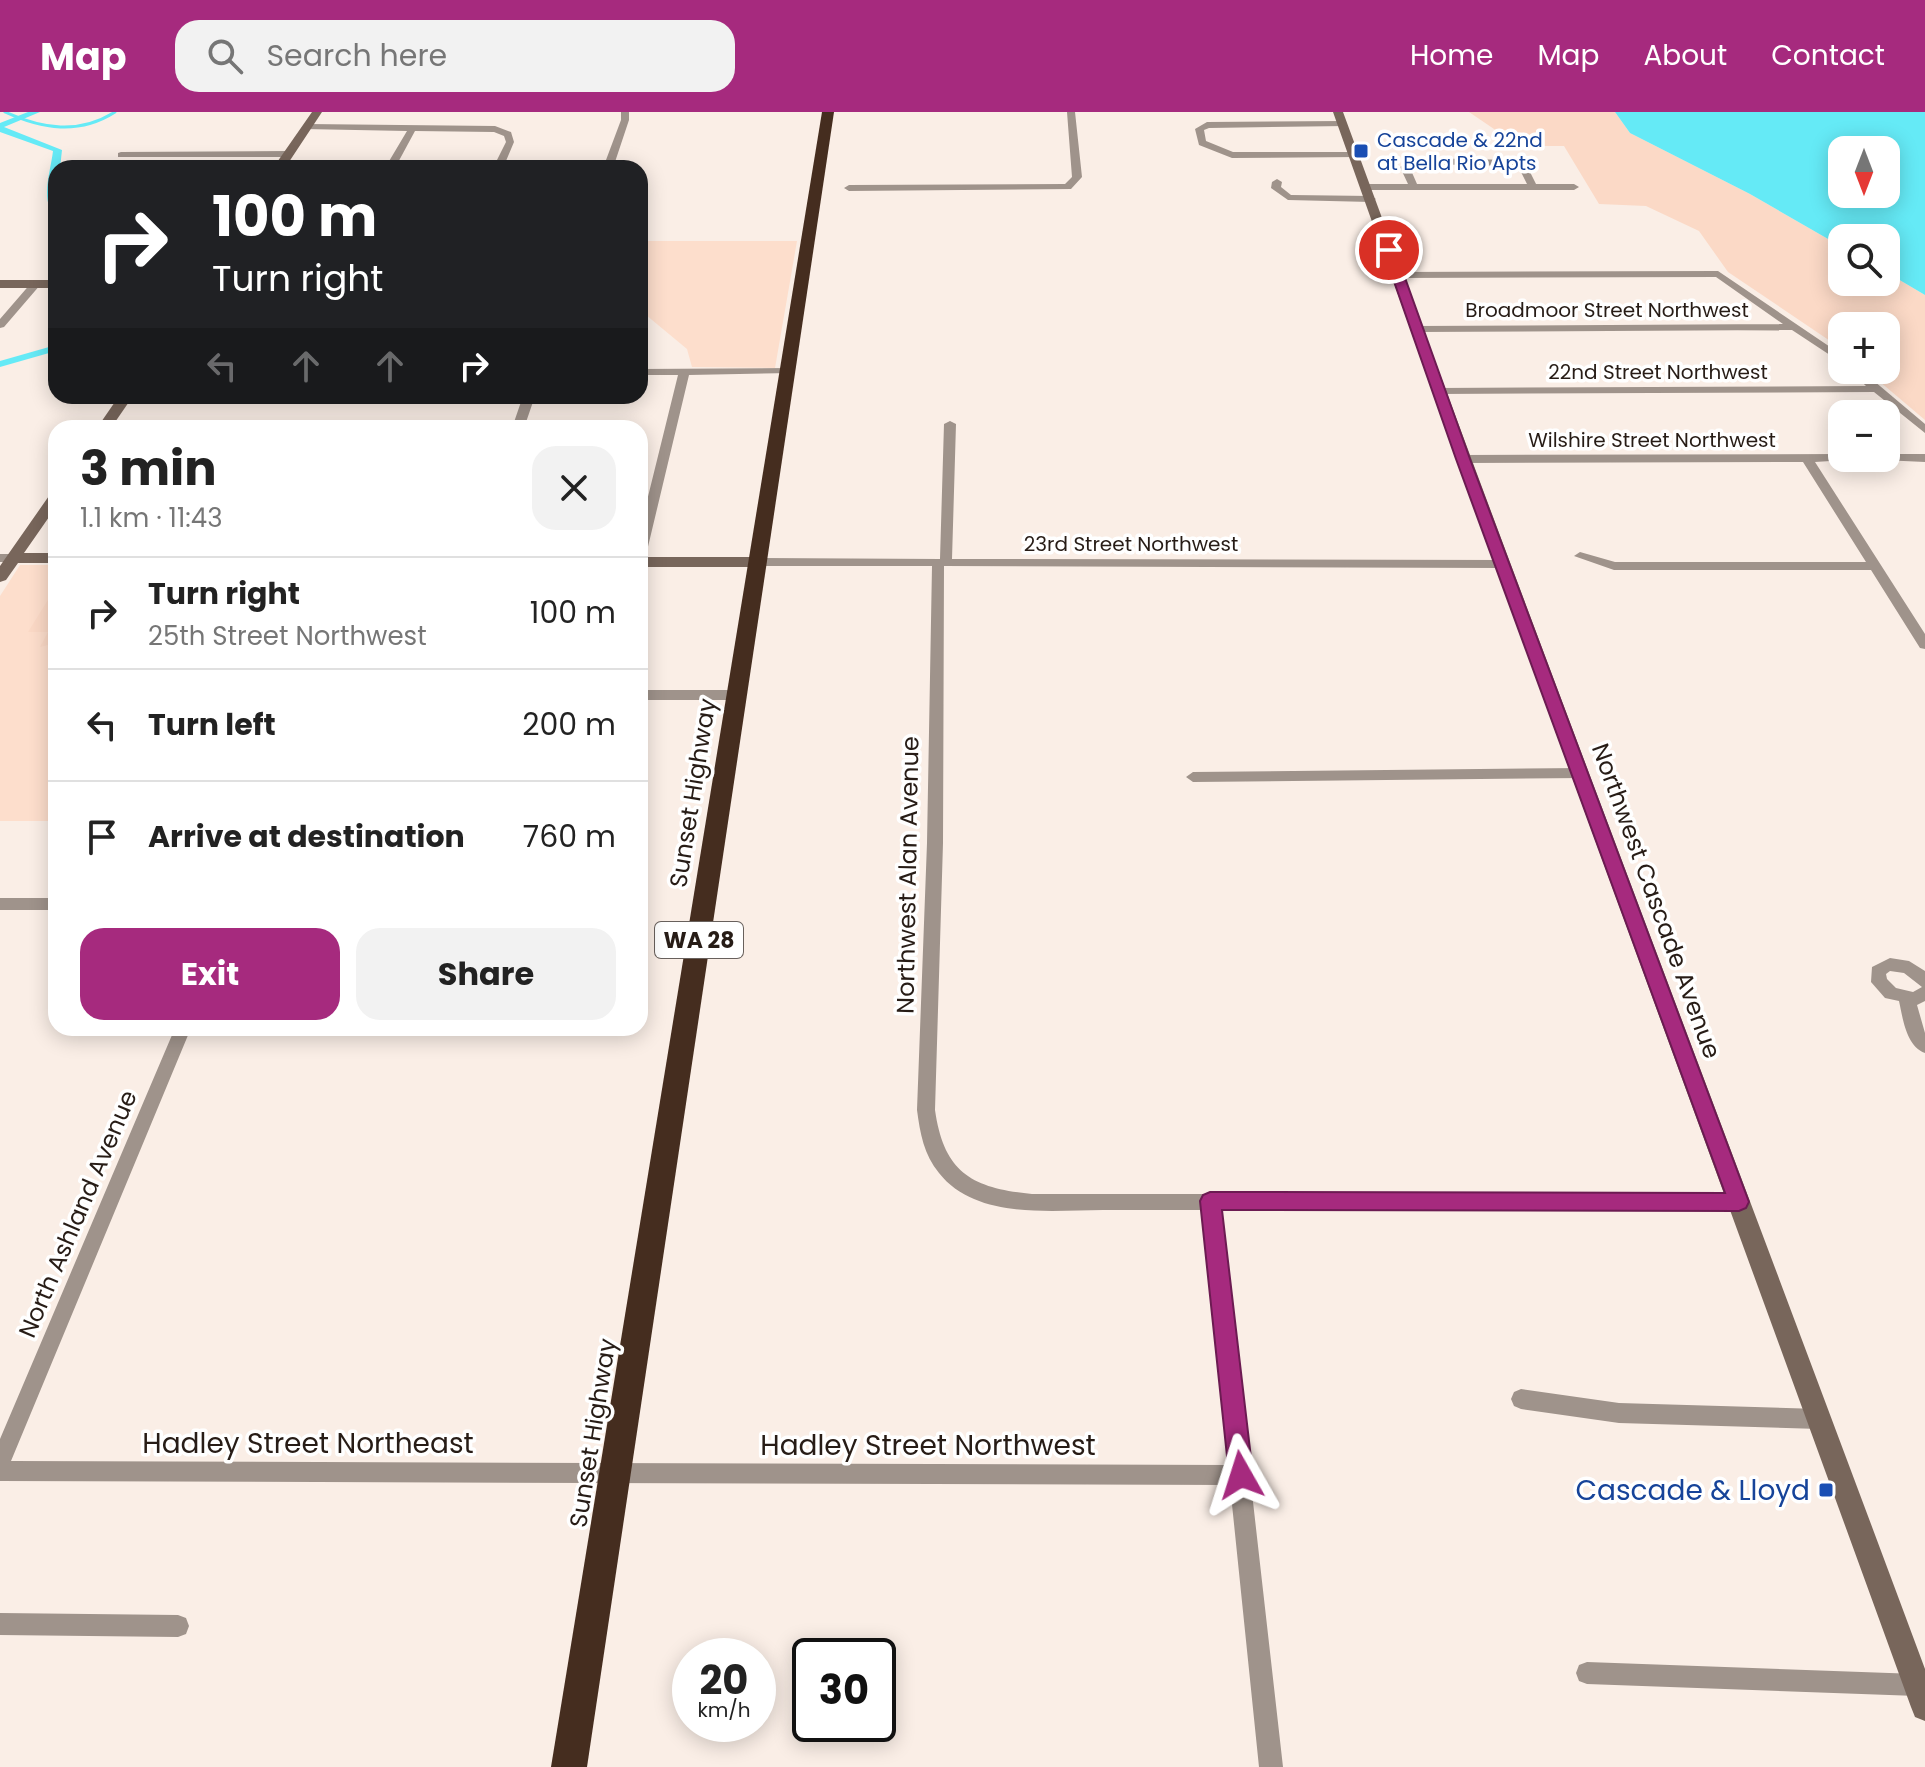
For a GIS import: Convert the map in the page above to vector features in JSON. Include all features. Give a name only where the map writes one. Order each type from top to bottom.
[{"type":"highway","name":"Sunset Highway","points":[[569,1767],[828,112]]},
{"type":"street","points":[[285,160],[317,112]]},
{"type":"street","points":[[611,160],[625,112]]},
{"type":"street","points":[[849,188],[1054,189],[1072,185],[1077,172],[1071,112]]},
{"type":"street","points":[[1210,112],[1213,125]]},
{"type":"street","points":[[1340,118],[1213,125],[1199,129],[1202,143],[1232,155],[1354,155]]},
{"type":"street","name":"Northwest Cascade Avenue","points":[[1340,118],[1921,1696]]},
{"type":"street","points":[[307,127],[495,129],[508,134],[510,142],[502,160]]},
{"type":"street","points":[[394,160],[413,127]]},
{"type":"street","points":[[121,155],[289,154]]},
{"type":"street","points":[[1414,187],[1405,167],[1419,161],[1514,163],[1525,170],[1533,187]]},
{"type":"street","points":[[1277,182],[1276,188],[1288,197],[1369,193],[1414,187],[1574,187]]},
{"type":"street","points":[[1398,275],[1718,274],[1828,350]]},
{"type":"street","points":[[0,284],[48,284]]},
{"type":"street","points":[[0,325],[36,284]]},
{"type":"street","name":"Broadmoor Street Northwest","points":[[1417,329],[1797,327]]},
{"type":"street","points":[[648,372],[788,371]]},
{"type":"street","points":[[648,522],[684,372]]},
{"type":"street","points":[[1872,384],[1925,430]]},
{"type":"street","name":"22nd Street Northwest","points":[[1438,391],[1878,389]]},
{"type":"street","name":"Northwest Alan Avenue","points":[[950,424],[942,563],[927,1133],[934,1152],[956,1180],[970,1190],[1007,1201],[1210,1201]]},
{"type":"street","points":[[1807,458],[1925,645]]},
{"type":"street","name":"Wilshire Street Northwest","points":[[1463,459],[1828,458]]},
{"type":"street","points":[[1900,458],[1925,458]]},
{"type":"street","points":[[0,577],[6,558],[48,506]]},
{"type":"street","points":[[1580,556],[1614,566],[1875,566]]},
{"type":"street","points":[[6,558],[48,558]]},
{"type":"street","points":[[648,562],[759,562]]},
{"type":"street","name":"23rd Street Northwest","points":[[759,562],[1502,564]]},
{"type":"street","points":[[648,695],[736,695]]},
{"type":"street","points":[[1193,777],[1582,773]]},
{"type":"street","points":[[0,904],[48,904]]},
{"type":"street","points":[[1925,982],[1918,973],[1903,965],[1882,966],[1877,976],[1891,993],[1907,999],[1921,997],[1925,993]]},
{"type":"street","points":[[1907,999],[1914,1031],[1925,1046]]},
{"type":"street","name":"North Ashland Avenue","points":[[0,1463],[180,1036]]},
{"type":"street","points":[[1271,1767],[1210,1201],[1739,1202]]},
{"type":"street","points":[[1521,1399],[1619,1413],[1819,1419]]},
{"type":"street","name":"Hadley Street Northeast","points":[[0,1471],[615,1471]]},
{"type":"street","name":"Hadley Street Northwest","points":[[615,1471],[1241,1475]]},
{"type":"street","points":[[0,1624],[178,1626]]},
{"type":"street","points":[[1587,1673],[1921,1696]]},
{"type":"shaded area","points":[[1469,112],[1615,112],[1630,133],[1750,194],[1828,239],[1828,296],[1900,296],[1900,280],[1925,295],[1925,420],[1883,384],[1900,384],[1900,312],[1828,312],[1828,340],[1728,272],[1699,231],[1646,206],[1599,204],[1564,146],[1519,146]]},
{"type":"shaded area","points":[[648,241],[797,241],[775,368],[692,367],[687,349],[648,317]]},
{"type":"shaded area","points":[[20,565],[48,565],[48,821],[0,821],[0,596]]},
{"type":"shaded area","points":[[48,600],[48,632],[28,632]]},
{"type":"shaded area","points":[[48,632],[48,645],[40,647]]},
{"type":"water","points":[[1615,112],[1925,112],[1925,295],[1900,280],[1900,224],[1828,224],[1828,239],[1750,194],[1630,133]]},
{"type":"waterway","points":[[5,112],[47,126],[60,127],[88,124],[115,112]]},
{"type":"waterway","points":[[0,126],[36,112]]},
{"type":"waterway","points":[[0,129],[58,150],[57,160]]},
{"type":"waterway","points":[[0,364],[48,350]]},
{"type":"place","name":"Cascade & 22nd at Bella Rio Apts","points":[[1361,151]]},
{"type":"place","name":"Cascade & Lloyd","points":[[1826,1490]]},
{"type":"route","points":[[1241,1475],[1210,1201],[1739,1202],[1463,459],[1389,250]]}]
